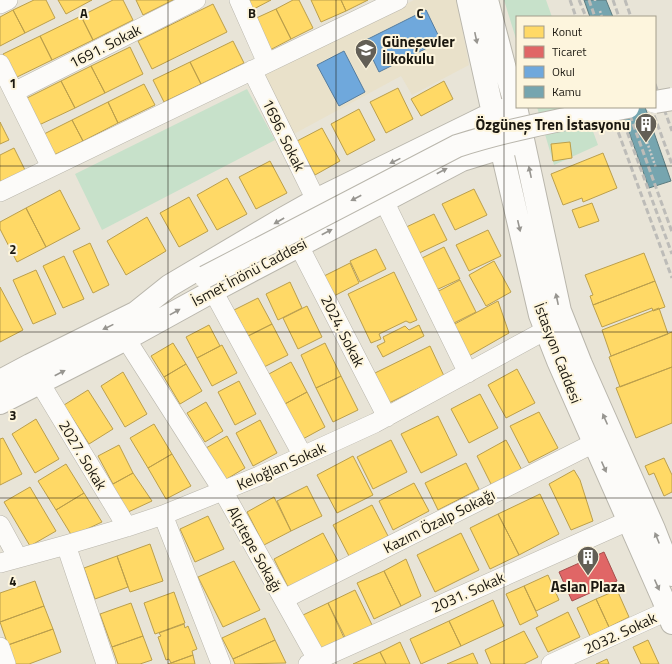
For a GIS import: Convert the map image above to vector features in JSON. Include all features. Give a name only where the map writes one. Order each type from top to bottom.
[{"type":"main road","name":"İstasyon Caddesi","points":[[468,0],[540,315],[670,617]]},
{"type":"main road","name":"İstasyon Caddesi","points":[[487,0],[516,107]]},
{"type":"main road","points":[[656,102],[672,99]]},
{"type":"main road","name":"İsmet İnönü Caddesi","points":[[134,314],[169,286],[316,200],[493,113],[516,107]]},
{"type":"main road","name":"İstasyon Caddesi","points":[[516,108],[560,310],[580,364],[672,575]]},
{"type":"main road","points":[[209,284],[457,146],[507,131],[623,108]]},
{"type":"main road","name":"İsmet İnönü Caddesi","points":[[0,381],[134,314],[299,246],[462,160],[523,141]]},
{"type":"main road","name":"İsmet İnönü Caddesi","points":[[0,403],[126,339],[209,284]]},
{"type":"street","points":[[0,4],[8,0]]},
{"type":"street","name":"1691. Sokak","points":[[14,92],[196,0]]},
{"type":"street","name":"1696. Sokak","points":[[239,0],[260,66],[316,200]]},
{"type":"street","points":[[0,192],[398,0]]},
{"type":"street","points":[[0,64],[51,167]]},
{"type":"street","points":[[384,201],[468,373]]},
{"type":"street","name":"2024. Sokak","points":[[299,246],[387,417]]},
{"type":"street","points":[[209,284],[303,456]]},
{"type":"street","name":"Keloğlan Sokak","points":[[9,561],[126,527],[163,515],[223,492],[387,417],[546,330]]},
{"type":"street","name":"Alçıtepe Sokağı","points":[[126,339],[223,492],[284,599],[312,662]]},
{"type":"street","name":"2027. Sokak","points":[[40,383],[126,527]]},
{"type":"street","name":"Kazım Özalp Sokağı","points":[[284,599],[594,443]]},
{"type":"street","points":[[163,515],[221,664]]},
{"type":"street","name":"2031. Sokak","points":[[312,662],[628,521]]},
{"type":"street","points":[[0,525],[9,561]]},
{"type":"street","points":[[66,545],[106,664]]},
{"type":"street","name":"2032. Sokak","points":[[551,664],[670,617]]},
{"type":"street","points":[[0,647],[6,664]]},
{"type":"path","points":[[600,11],[602,16]]},
{"type":"path","points":[[647,142],[656,168]]},
{"type":"shaded area","name":"Güneşevler İlkokulu","points":[[414,0],[457,0],[469,65],[412,95],[401,76],[292,135],[262,74],[351,33]]},
{"type":"green space","points":[[504,0],[546,0],[552,16],[516,16],[516,39]]},
{"type":"green space","points":[[247,89],[275,140],[102,230],[75,174]]},
{"type":"green space","points":[[537,108],[584,108],[598,145],[554,165]]},
{"type":"building: Konut","points":[[34,0],[46,0],[55,18],[25,33],[13,10]]},
{"type":"building: Konut","points":[[58,0],[92,0],[66,14]]},
{"type":"building: Konut","points":[[113,0],[123,0],[133,20],[93,40],[81,16]]},
{"type":"building: Konut","points":[[136,0],[173,0],[143,15]]},
{"type":"building: Konut","points":[[244,0],[271,0],[250,11]]},
{"type":"building: Konut","points":[[293,0],[299,0],[313,28],[291,39],[276,9]]},
{"type":"building: Konut","points":[[311,0],[341,0],[346,11],[321,22]]},
{"type":"building: Konut","points":[[341,0],[368,0],[346,11]]},
{"type":"building: Konut","points":[[213,4],[227,32],[152,69],[138,41]]},
{"type":"building: Konut","points":[[276,9],[291,39],[268,51],[252,20]]},
{"type":"building: Konut","points":[[13,10],[25,33],[0,46],[0,17]]},
{"type":"building: Konut","points":[[81,16],[93,40],[52,60],[40,36]]},
{"type":"building: Konut","points":[[40,36],[52,60],[15,78],[3,54]]},
{"type":"building: Konut","points":[[233,41],[244,63],[201,84],[190,62]]},
{"type":"building: Konut","points":[[130,47],[143,74],[105,93],[91,66]]},
{"type":"building: Konut","points":[[190,62],[201,84],[164,102],[153,80]]},
{"type":"building: Konut","points":[[91,66],[105,93],[75,108],[61,81]]},
{"type":"building: Konut","points":[[61,81],[75,108],[39,125],[25,99]]},
{"type":"building: Konut","points":[[444,81],[453,99],[421,116],[411,99]]},
{"type":"building: Konut","points":[[144,84],[155,105],[118,123],[108,102]]},
{"type":"building: Konut","points":[[398,88],[413,119],[386,133],[370,102]]},
{"type":"building: Konut","points":[[108,102],[118,123],[83,141],[72,120]]},
{"type":"building: Konut","points":[[359,109],[375,140],[347,155],[331,124]]},
{"type":"building: Konut","points":[[72,120],[83,141],[54,155],[44,134]]},
{"type":"building: Konut","points":[[0,122],[9,140],[0,144]]},
{"type":"building: Konut","points":[[322,128],[340,161],[315,175],[297,141]]},
{"type":"building: Konut","points":[[570,142],[572,158],[553,161],[551,144]]},
{"type":"building: Konut","points":[[14,148],[25,170],[0,182],[0,155]]},
{"type":"building: Konut","points":[[603,153],[617,188],[583,202],[582,198],[563,205],[551,174]]},
{"type":"building: Konut","points":[[270,161],[287,193],[256,209],[239,177]]},
{"type":"building: Konut","points":[[227,178],[247,214],[217,230],[197,195]]},
{"type":"building: Konut","points":[[474,189],[487,215],[455,230],[442,204]]},
{"type":"building: Konut","points":[[60,190],[80,229],[46,247],[26,208]]},
{"type":"building: Konut","points":[[189,197],[208,231],[179,247],[160,213]]},
{"type":"building: Konut","points":[[592,203],[599,221],[579,228],[572,210]]},
{"type":"building: Konut","points":[[26,208],[46,247],[17,262],[0,229],[0,222]]},
{"type":"building: Konut","points":[[434,214],[447,240],[415,255],[402,229]]},
{"type":"building: Konut","points":[[147,217],[166,251],[126,275],[107,241]]},
{"type":"building: Konut","points":[[488,230],[501,256],[469,271],[456,245]]},
{"type":"building: Konut","points":[[90,243],[109,285],[93,293],[73,251]]},
{"type":"building: Konut","points":[[444,247],[460,279],[434,291],[418,260]]},
{"type":"building: Konut","points":[[376,249],[386,269],[360,282],[350,261]]},
{"type":"building: Konut","points":[[644,253],[655,281],[593,305],[590,296],[593,295],[585,275]]},
{"type":"building: Konut","points":[[64,256],[84,299],[63,308],[43,266]]},
{"type":"building: Konut","points":[[494,261],[511,292],[486,306],[469,275]]},
{"type":"building: Konut","points":[[350,263],[359,283],[334,296],[324,276]]},
{"type":"building: Konut","points":[[36,270],[56,314],[33,324],[13,280]]},
{"type":"building: Konut","points":[[394,272],[417,320],[410,323],[406,321],[379,334],[381,339],[371,343],[348,294]]},
{"type":"building: Konut","points":[[460,280],[476,312],[450,325],[435,293]]},
{"type":"building: Konut","points":[[655,281],[665,307],[653,311],[652,308],[602,327],[593,305]]},
{"type":"building: Konut","points":[[290,282],[302,308],[278,320],[266,294]]},
{"type":"building: Konut","points":[[0,287],[23,330],[0,342]]},
{"type":"building: Konut","points":[[258,298],[272,324],[248,336],[234,310]]},
{"type":"building: Konut","points":[[498,301],[509,333],[467,357],[451,326]]},
{"type":"building: Konut","points":[[307,306],[322,337],[298,349],[283,318]]},
{"type":"building: Konut","points":[[659,308],[668,334],[611,356],[602,330]]},
{"type":"building: Konut","points":[[272,324],[288,355],[264,367],[248,336]]},
{"type":"building: Konut","points":[[209,325],[220,346],[197,358],[186,337]]},
{"type":"building: Konut","points":[[419,325],[424,336],[383,357],[377,346],[385,342],[383,337],[405,326],[409,330]]},
{"type":"building: Konut","points":[[672,332],[672,367],[620,387],[609,357]]},
{"type":"building: Konut","points":[[173,343],[186,364],[164,377],[151,356]]},
{"type":"building: Konut","points":[[325,343],[341,376],[316,388],[301,355]]},
{"type":"building: Konut","points":[[222,345],[237,373],[212,386],[197,358]]},
{"type":"building: Konut","points":[[430,346],[444,376],[389,403],[375,373]]},
{"type":"building: Konut","points":[[291,362],[307,392],[283,405],[267,375]]},
{"type":"building: Konut","points":[[186,364],[202,391],[180,404],[164,377]]},
{"type":"building: Konut","points":[[672,367],[672,423],[636,438],[616,388]]},
{"type":"building: Konut","points":[[517,369],[535,403],[506,418],[488,385]]},
{"type":"building: Konut","points":[[123,372],[147,414],[125,427],[101,386]]},
{"type":"building: Konut","points":[[341,376],[358,410],[333,422],[316,388]]},
{"type":"building: Konut","points":[[239,381],[256,414],[235,425],[218,392]]},
{"type":"building: Konut","points":[[88,390],[113,429],[89,444],[64,405]]},
{"type":"building: Konut","points":[[307,392],[325,427],[301,440],[283,405]]},
{"type":"building: Konut","points":[[480,394],[498,428],[469,443],[451,409]]},
{"type":"building: Konut","points":[[206,402],[223,431],[205,442],[187,413]]},
{"type":"building: Konut","points":[[539,412],[558,448],[529,463],[510,426]]},
{"type":"building: Konut","points":[[438,416],[457,455],[421,473],[401,434]]},
{"type":"building: Konut","points":[[36,419],[59,459],[35,473],[12,434]]},
{"type":"building: Konut","points":[[260,420],[277,453],[253,466],[236,433]]},
{"type":"building: Konut","points":[[154,424],[172,454],[148,468],[130,438]]},
{"type":"building: Konut","points":[[227,436],[245,468],[225,480],[206,448]]},
{"type":"building: Konut","points":[[3,438],[22,474],[0,485],[0,439]]},
{"type":"building: Konut","points":[[391,440],[407,472],[373,489],[357,457]]},
{"type":"building: Konut","points":[[506,440],[524,474],[494,490],[477,456]]},
{"type":"building: Konut","points":[[119,445],[133,473],[113,484],[98,456]]},
{"type":"building: Konut","points":[[172,454],[191,486],[166,499],[148,468]]},
{"type":"building: Konut","points":[[353,456],[373,495],[337,513],[317,475]]},
{"type":"building: Konut","points":[[664,458],[672,475],[672,492],[664,496],[654,473],[649,475],[645,466]]},
{"type":"building: Konut","points":[[466,463],[479,489],[438,510],[425,483]]},
{"type":"building: Konut","points":[[66,464],[84,493],[56,510],[38,481]]},
{"type":"building: Konut","points":[[574,470],[580,480],[593,521],[571,530],[549,484]]},
{"type":"building: Konut","points":[[133,473],[152,501],[126,513],[111,485]]},
{"type":"building: Konut","points":[[414,483],[429,511],[393,530],[379,501]]},
{"type":"building: Konut","points":[[307,486],[322,516],[291,531],[277,501]]},
{"type":"building: Konut","points":[[30,487],[56,531],[30,546],[4,502]]},
{"type":"building: Konut","points":[[84,493],[102,522],[72,536],[56,510]]},
{"type":"building: Konut","points":[[540,494],[559,534],[519,555],[498,514]]},
{"type":"building: Konut","points":[[274,497],[291,531],[264,545],[247,512]]},
{"type":"building: Konut","points":[[372,505],[388,536],[349,556],[333,525]]},
{"type":"building: Konut","points":[[498,514],[519,555],[490,569],[470,528]]},
{"type":"building: Konut","points":[[208,516],[224,549],[195,562],[180,529]]},
{"type":"building: Konut","points":[[323,533],[340,565],[290,591],[274,559]]},
{"type":"building: Konut","points":[[461,533],[479,570],[435,592],[417,555]]},
{"type":"building: Konut","points":[[150,544],[163,581],[130,592],[117,556]]},
{"type":"building: Konut","points":[[117,556],[128,587],[95,599],[84,568]]},
{"type":"building: Konut","points":[[406,559],[421,596],[401,606],[384,571]]},
{"type":"building: Konut","points":[[234,561],[260,610],[223,627],[198,577]]},
{"type":"building: Konut","points":[[384,571],[401,606],[374,619],[357,583]]},
{"type":"building: Konut","points":[[548,575],[559,600],[536,611],[524,586]]},
{"type":"building: Konut","points":[[35,581],[44,606],[0,622],[0,593]]},
{"type":"building: Konut","points":[[524,586],[538,616],[520,625],[506,594]]},
{"type":"building: Konut","points":[[355,590],[373,627],[346,639],[328,603]]},
{"type":"building: Konut","points":[[617,590],[629,617],[609,627],[596,599]]},
{"type":"building: Konut","points":[[174,592],[185,623],[155,634],[144,603]]},
{"type":"building: Konut","points":[[596,599],[609,627],[590,636],[577,608]]},
{"type":"building: Konut","points":[[493,600],[504,626],[461,646],[449,621]]},
{"type":"building: Konut","points":[[131,603],[143,636],[112,647],[100,614]]},
{"type":"building: Konut","points":[[328,603],[345,640],[318,652],[301,616]]},
{"type":"building: Konut","points":[[44,606],[53,629],[8,645],[0,622]]},
{"type":"building: Konut","points":[[568,612],[580,637],[548,652],[536,628]]},
{"type":"building: Konut","points":[[265,618],[275,640],[233,659],[222,638]]},
{"type":"building: Konut","points":[[449,621],[461,646],[421,664],[410,639]]},
{"type":"building: Konut","points":[[184,624],[185,628],[188,626],[197,649],[192,651],[193,655],[171,663],[169,659],[166,660],[158,637],[161,636],[159,633]]},
{"type":"building: Konut","points":[[53,629],[61,652],[29,664],[15,664],[8,645]]},
{"type":"building: Konut","points":[[524,631],[538,657],[524,664],[491,664],[485,650]]},
{"type":"building: Konut","points":[[143,636],[152,660],[140,664],[118,664],[112,647]]},
{"type":"building: Konut","points":[[275,640],[286,663],[235,664],[233,659]]},
{"type":"building: Konut","points":[[648,640],[659,664],[641,664],[633,647]]},
{"type":"building: Konut","points":[[400,642],[410,664],[386,664],[380,652]]},
{"type":"building: Konut","points":[[380,652],[386,664],[353,664]]},
{"type":"building: Konut","points":[[473,653],[478,664],[447,664]]},
{"type":"building: Konut","points":[[193,655],[195,664],[168,664],[171,663]]},
{"type":"building: Konut","points":[[607,659],[609,664],[596,664]]},
{"type":"building: Ticaret","name":"Aslan Plaza","points":[[604,552],[617,581],[572,601],[559,572]]},
{"type":"building: Okul","points":[[426,10],[441,41],[379,72],[364,41]]},
{"type":"building: Okul","points":[[344,51],[365,92],[339,106],[317,65]]},
{"type":"building: Kamu","points":[[584,0],[606,0],[613,16],[590,16]]},
{"type":"building: Kamu","name":"Özgüneş Tren İstasyonu","points":[[620,108],[645,108],[671,181],[649,188]]},
{"type":"railway","points":[[570,0],[576,16]]},
{"type":"railway","points":[[579,0],[586,16]]},
{"type":"railway","points":[[589,0],[595,16]]},
{"type":"railway","points":[[613,0],[619,16]]},
{"type":"railway","points":[[625,0],[631,16]]},
{"type":"railway","points":[[656,87],[672,131]]},
{"type":"railway","points":[[609,108],[672,278]]},
{"type":"railway","points":[[618,108],[672,254]]},
{"type":"railway","points":[[627,108],[672,232]]},
{"type":"railway","points":[[651,108],[672,164]]},
{"type":"place","name":"Güneşevler İlkokulu","points":[[366,70]]},
{"type":"place","name":"Özgüneş Tren İstasyonu","points":[[646,144]]},
{"type":"place","name":"Aslan Plaza","points":[[588,576]]}]
